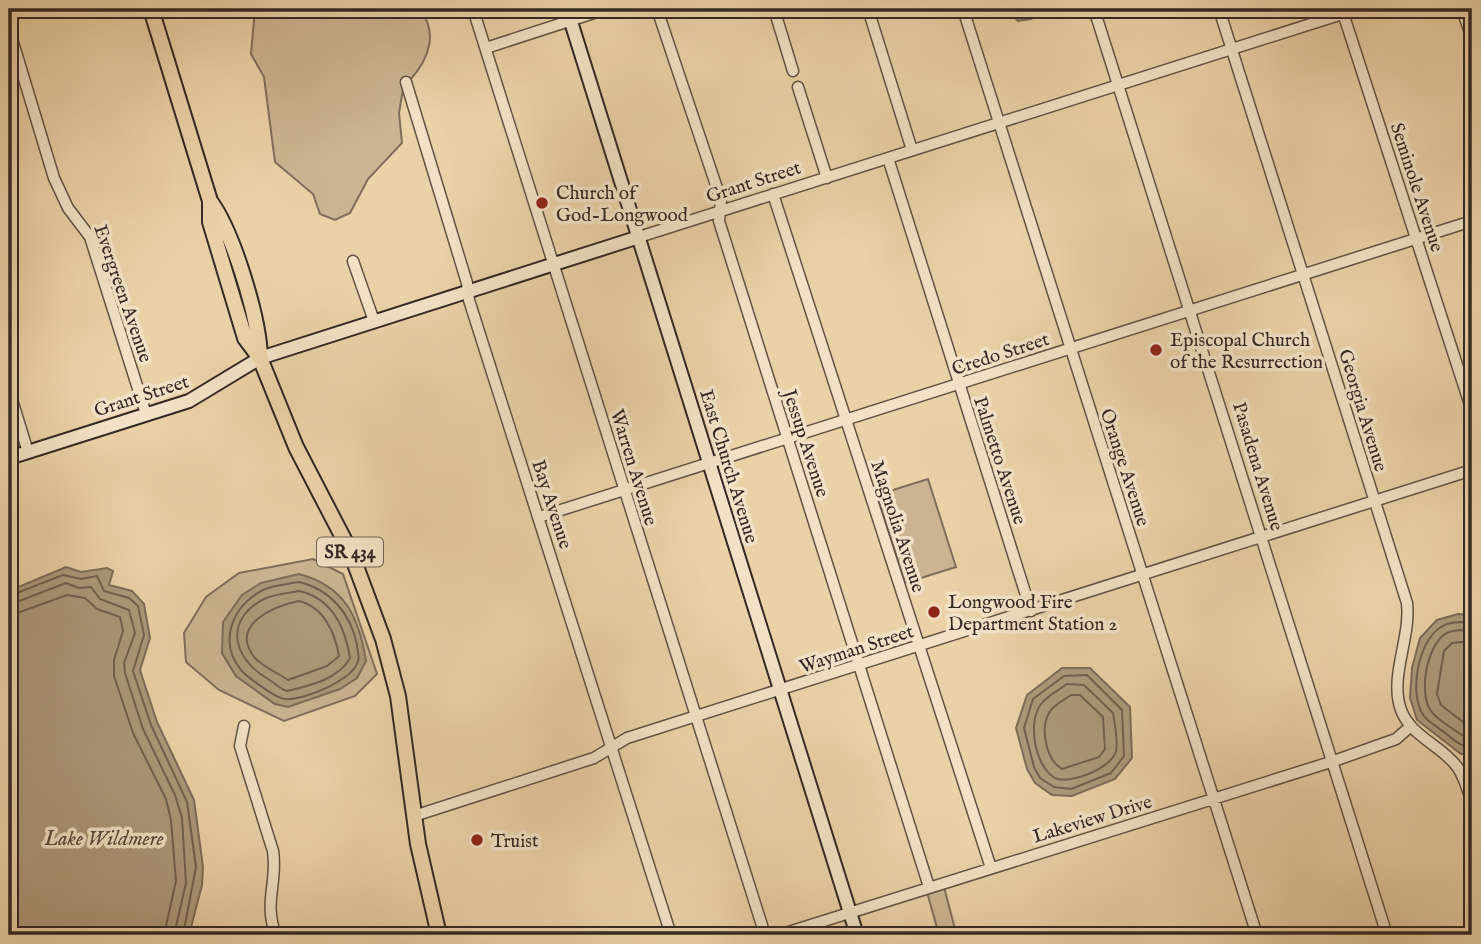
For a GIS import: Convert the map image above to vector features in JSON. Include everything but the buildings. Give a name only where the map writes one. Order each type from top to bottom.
[{"type":"main road","name":"SR 434","points":[[151,9],[210,201],[223,218],[259,334],[260,358],[288,430],[345,541],[374,611],[398,696],[414,816],[437,935]]},
{"type":"street","name":"Warren Avenue","points":[[474,9],[765,935]]},
{"type":"street","points":[[485,48],[569,15],[606,9]]},
{"type":"street","name":"Jessup Avenue","points":[[657,9],[721,200],[719,221],[929,887]]},
{"type":"street","points":[[774,9],[793,71]]},
{"type":"street","points":[[868,9],[912,150]]},
{"type":"street","name":"Orange Avenue","points":[[963,9],[1257,935]]},
{"type":"street","name":"Pasadena Avenue","points":[[1094,9],[1387,935]]},
{"type":"street","name":"Georgia Avenue","points":[[1219,9],[1407,603],[1409,622],[1398,692],[1403,714],[1411,726],[1457,767],[1472,803]]},
{"type":"street","name":"Grant Street","points":[[9,458],[206,394],[260,358],[1231,48],[1329,13],[1358,9]]},
{"type":"street","points":[[1462,9],[1472,39]]},
{"type":"street","name":"Seminole Avenue","points":[[1343,13],[1472,411]]},
{"type":"street","name":"East Church Avenue","points":[[569,15],[857,935]]},
{"type":"street","name":"Evergreen Avenue","points":[[9,29],[54,178],[68,208],[90,237],[146,414]]},
{"type":"street","name":"Bay Avenue","points":[[406,82],[469,292],[671,935]]},
{"type":"street","points":[[799,87],[827,178]]},
{"type":"street","name":"Palmetto Avenue","points":[[888,158],[1031,611]]},
{"type":"street","name":"Magnolia Avenue","points":[[773,194],[991,868]]},
{"type":"street","name":"Credo Street","points":[[539,517],[1472,221]]},
{"type":"street","points":[[353,261],[374,321]]},
{"type":"street","points":[[9,390],[28,452]]},
{"type":"street","name":"Wayman Street","points":[[414,816],[594,758],[627,738],[1472,470]]},
{"type":"street","points":[[244,726],[240,746],[275,863],[268,911],[276,935]]},
{"type":"street","name":"Lakeview Drive","points":[[779,935],[1334,761],[1396,739],[1411,726]]},
{"type":"shaded area","points":[[255,9],[419,9],[429,27],[429,45],[422,63],[410,80],[401,80],[403,89],[399,113],[402,143],[368,179],[350,213],[335,220],[320,214],[313,194],[275,162],[264,77],[251,54]]},
{"type":"shaded area","points":[[928,479],[956,567],[905,583],[877,495]]},
{"type":"shaded area","points":[[313,559],[343,574],[377,674],[355,696],[284,721],[219,690],[186,662],[184,633],[206,597],[239,573]],"holes":[[[222,653],[275,704],[236,676]]]},
{"type":"shaded area","points":[[944,887],[957,935],[939,935],[927,892]]},
{"type":"water","points":[[1006,9],[1047,9],[1031,19],[1018,21]]},
{"type":"water","name":"Lake Wildmere","points":[[66,567],[81,572],[107,568],[113,571],[109,585],[132,591],[144,604],[150,638],[140,670],[157,722],[194,800],[203,867],[202,885],[189,935],[9,935],[9,591]]},
{"type":"water","points":[[299,574],[315,579],[339,595],[354,617],[366,661],[357,678],[340,689],[288,707],[275,704],[236,676],[222,653],[223,622],[242,595],[261,583]]},
{"type":"water","points":[[1458,614],[1472,615],[1472,755],[1461,754],[1417,720],[1410,698],[1412,668],[1420,638],[1437,620]]},
{"type":"water","points":[[1062,668],[1090,668],[1130,707],[1132,758],[1115,779],[1072,796],[1052,795],[1035,783],[1027,769],[1016,728],[1027,695]]},
{"type":"place","name":"Church of God-Longwood","points":[[542,203]]},
{"type":"place","name":"Episcopal Church of the Resurrection","points":[[1156,350]]},
{"type":"place","name":"Longwood Fire Department Station 2","points":[[934,612]]},
{"type":"place","name":"Truist","points":[[477,840]]}]
